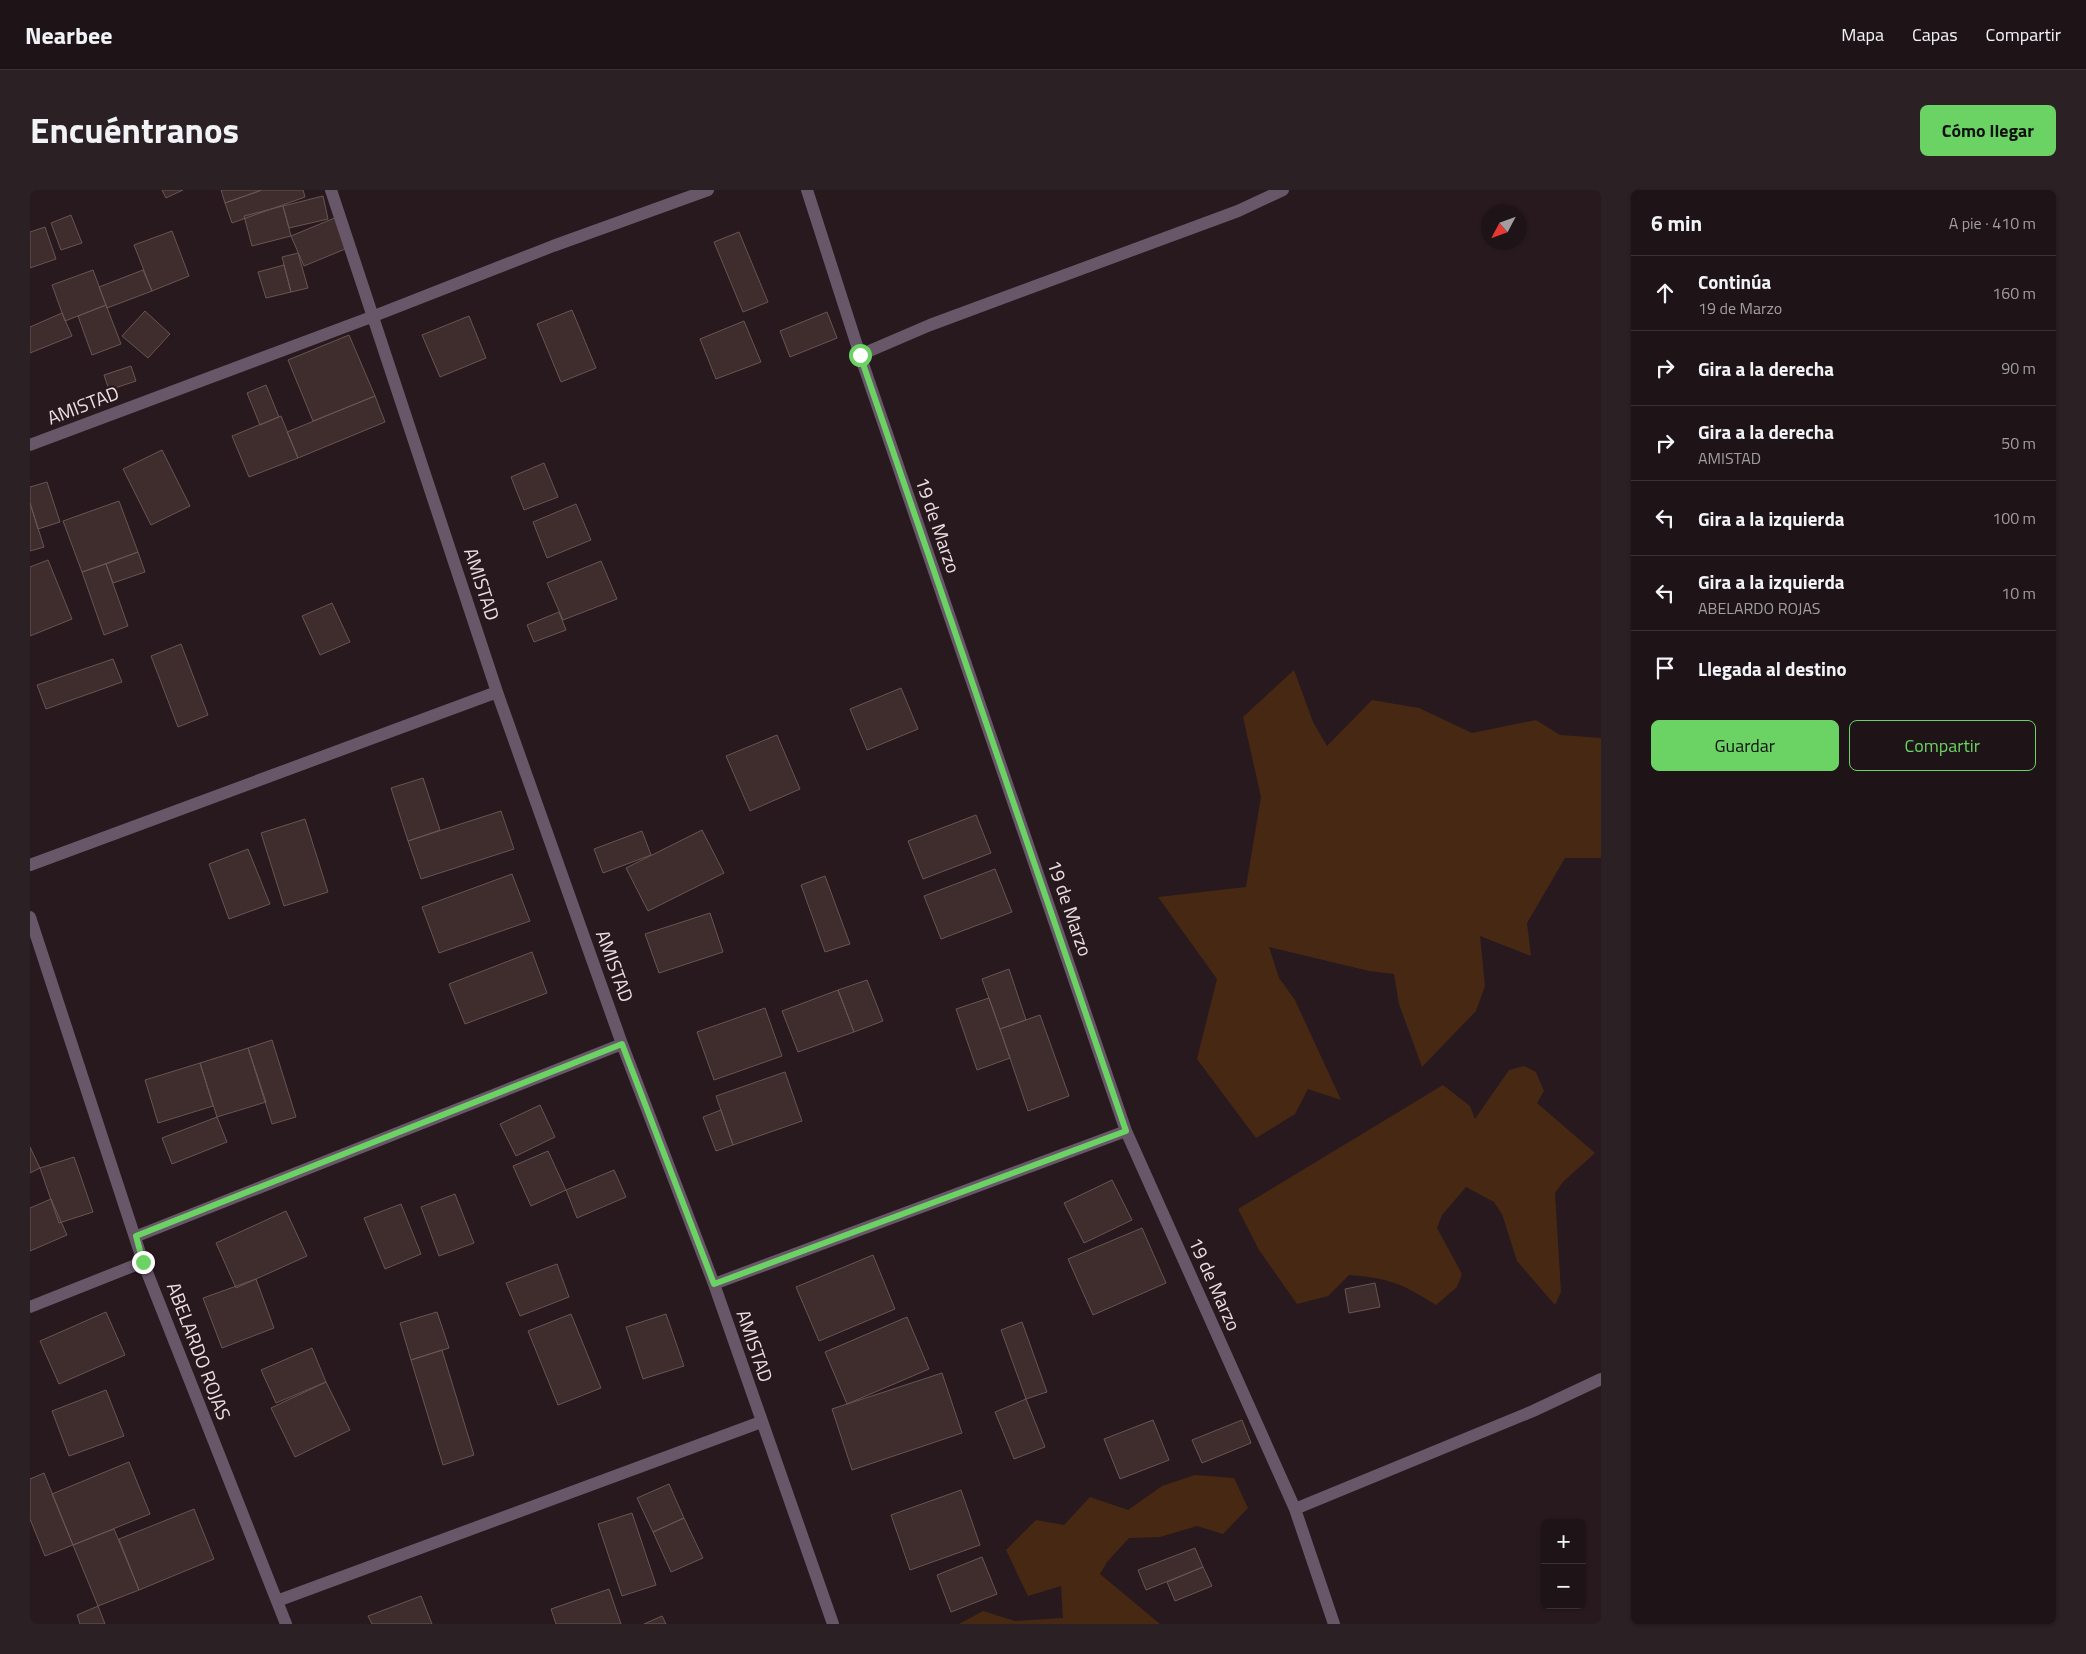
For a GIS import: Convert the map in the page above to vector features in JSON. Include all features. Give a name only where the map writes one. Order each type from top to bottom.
[{"type":"street","name":"AMISTAD","points":[[332,190],[497,692],[622,1044],[714,1284],[761,1422],[834,1624]]},
{"type":"street","name":"AMISTAD","points":[[30,445],[374,316],[571,239],[708,190]]},
{"type":"street","name":"19 de Marzo","points":[[807,190],[860,355],[1126,1131],[1295,1509],[1334,1624]]},
{"type":"street","points":[[860,355],[930,325],[1238,211],[1283,190]]},
{"type":"street","points":[[30,865],[497,692]]},
{"type":"street","name":"ABELARDO ROJAS","points":[[30,917],[143,1262],[286,1624]]},
{"type":"street","points":[[136,1236],[622,1044]]},
{"type":"street","points":[[714,1284],[1126,1131]]},
{"type":"street","points":[[30,1306],[143,1262]]},
{"type":"street","points":[[1295,1509],[1534,1411],[1601,1379]]},
{"type":"street","points":[[277,1601],[761,1422]]},
{"type":"shaded area","points":[[1294,670],[1313,722],[1327,746],[1372,700],[1419,708],[1472,733],[1536,720],[1560,735],[1601,738],[1601,858],[1565,858],[1527,923],[1531,956],[1480,936],[1485,986],[1476,1011],[1422,1067],[1399,1004],[1394,974],[1369,971],[1269,947],[1279,978],[1295,1000],[1341,1100],[1308,1089],[1295,1114],[1256,1138],[1197,1059],[1217,979],[1158,897],[1246,887],[1261,797],[1243,717]]},
{"type":"shaded area","points":[[1524,1066],[1536,1072],[1544,1091],[1537,1103],[1595,1153],[1563,1182],[1555,1193],[1561,1292],[1555,1305],[1517,1261],[1502,1214],[1494,1202],[1466,1187],[1442,1215],[1437,1228],[1462,1274],[1457,1287],[1436,1305],[1395,1283],[1349,1275],[1328,1296],[1297,1304],[1259,1250],[1238,1209],[1443,1085],[1470,1106],[1475,1119],[1509,1070]]},
{"type":"shaded area","points":[[1195,1475],[1234,1478],[1248,1508],[1223,1534],[1197,1526],[1160,1537],[1129,1538],[1107,1562],[1100,1574],[1160,1624],[959,1624],[983,1611],[1015,1621],[1063,1618],[1061,1586],[1028,1596],[1006,1550],[1036,1520],[1064,1525],[1090,1497],[1128,1510],[1162,1486]]},
{"type":"building","points":[[162,190],[183,190],[166,198]]},
{"type":"building","points":[[221,190],[262,190],[225,203]]},
{"type":"building","points":[[262,190],[303,190],[305,197],[232,223],[225,203]]},
{"type":"building","points":[[323,196],[328,219],[289,228],[283,206]]},
{"type":"building","points":[[283,206],[291,236],[252,246],[244,216]]},
{"type":"building","points":[[71,215],[82,243],[61,250],[51,223]]},
{"type":"building","points":[[337,217],[350,247],[304,266],[291,236]]},
{"type":"building","points":[[45,227],[56,259],[30,268],[30,232]]},
{"type":"building","points":[[172,231],[189,276],[152,291],[134,245]]},
{"type":"building","points":[[739,232],[768,302],[743,312],[714,242]]},
{"type":"building","points":[[298,253],[308,288],[291,292],[282,257]]},
{"type":"building","points":[[284,265],[291,292],[266,298],[258,272]]},
{"type":"building","points":[[93,270],[106,305],[65,321],[52,285]]},
{"type":"building","points":[[143,270],[152,291],[107,308],[99,287]]},
{"type":"building","points":[[106,305],[121,344],[92,355],[78,316]]},
{"type":"building","points":[[572,310],[596,368],[561,382],[537,324]]},
{"type":"building","points":[[145,311],[170,334],[148,358],[122,336]]},
{"type":"building","points":[[827,312],[837,338],[790,357],[780,331]]},
{"type":"building","points":[[62,313],[72,336],[30,353],[30,327]]},
{"type":"building","points":[[469,316],[486,358],[440,377],[422,335]]},
{"type":"building","points":[[744,321],[761,362],[716,379],[700,339]]},
{"type":"building","points":[[349,335],[375,396],[313,421],[288,360]]},
{"type":"building","points":[[131,366],[136,381],[109,390],[104,375]]},
{"type":"building","points":[[266,385],[279,417],[260,425],[247,393]]},
{"type":"building","points":[[375,396],[385,422],[298,458],[287,432]]},
{"type":"building","points":[[281,416],[298,458],[249,477],[232,436]]},
{"type":"building","points":[[162,450],[190,506],[151,525],[123,469]]},
{"type":"building","points":[[544,463],[558,497],[524,510],[511,477]]},
{"type":"building","points":[[47,482],[60,522],[38,529],[30,503],[30,487]]},
{"type":"building","points":[[119,501],[138,552],[82,572],[63,521]]},
{"type":"building","points":[[30,503],[44,547],[30,551]]},
{"type":"building","points":[[576,504],[591,540],[547,558],[533,522]]},
{"type":"building","points":[[138,552],[145,572],[113,583],[106,564]]},
{"type":"building","points":[[48,560],[72,619],[30,636],[30,567]]},
{"type":"building","points":[[601,561],[617,599],[563,620],[547,583]]},
{"type":"building","points":[[106,564],[128,626],[104,635],[82,572]]},
{"type":"building","points":[[332,603],[350,642],[320,655],[302,616]]},
{"type":"building","points":[[559,612],[566,630],[534,642],[527,625]]},
{"type":"building","points":[[181,644],[208,715],[178,727],[151,656]]},
{"type":"building","points":[[113,659],[122,682],[46,709],[37,685]]},
{"type":"building","points":[[901,688],[918,729],[867,750],[850,709]]},
{"type":"building","points":[[777,735],[800,789],[750,811],[726,756]]},
{"type":"building","points":[[423,778],[440,830],[408,841],[391,788]]},
{"type":"building","points":[[501,811],[514,849],[421,879],[408,841]]},
{"type":"building","points":[[976,815],[991,853],[923,879],[908,841]]},
{"type":"building","points":[[305,819],[328,892],[284,906],[261,833]]},
{"type":"building","points":[[702,830],[724,873],[648,911],[626,868]]},
{"type":"building","points":[[642,831],[651,855],[603,873],[594,849]]},
{"type":"building","points":[[248,849],[270,904],[229,919],[209,864]]},
{"type":"building","points":[[995,869],[1012,912],[941,939],[924,896]]},
{"type":"building","points":[[512,874],[530,921],[439,953],[422,907]]},
{"type":"building","points":[[825,876],[850,944],[825,952],[801,885]]},
{"type":"building","points":[[710,913],[723,952],[659,973],[645,934]]},
{"type":"building","points":[[532,952],[547,993],[465,1024],[449,984]]},
{"type":"building","points":[[1009,969],[1026,1020],[1000,1029],[982,979]]},
{"type":"building","points":[[867,980],[883,1021],[854,1032],[838,990]]},
{"type":"building","points":[[838,990],[854,1032],[798,1052],[782,1011]]},
{"type":"building","points":[[989,998],[1010,1058],[977,1070],[956,1009]]},
{"type":"building","points":[[765,1008],[782,1056],[714,1080],[697,1032]]},
{"type":"building","points":[[1040,1015],[1069,1096],[1028,1111],[1000,1029]]},
{"type":"building","points":[[272,1040],[296,1117],[272,1124],[248,1048]]},
{"type":"building","points":[[248,1048],[266,1102],[217,1117],[200,1063]]},
{"type":"building","points":[[200,1063],[213,1106],[158,1123],[145,1080]]},
{"type":"building","points":[[785,1072],[802,1121],[733,1145],[716,1096]]},
{"type":"building","points":[[540,1105],[555,1137],[516,1156],[500,1124]]},
{"type":"building","points":[[721,1110],[733,1145],[716,1151],[703,1117]]},
{"type":"building","points":[[217,1117],[227,1142],[172,1164],[162,1138]]},
{"type":"building","points":[[30,1147],[40,1168],[30,1173]]},
{"type":"building","points":[[548,1151],[566,1190],[531,1206],[513,1166]]},
{"type":"building","points":[[74,1157],[93,1212],[59,1223],[40,1168]]},
{"type":"building","points":[[614,1170],[626,1197],[577,1218],[566,1190]]},
{"type":"building","points":[[1112,1180],[1132,1220],[1084,1243],[1064,1203]]},
{"type":"building","points":[[455,1194],[474,1243],[439,1256],[421,1207]]},
{"type":"building","points":[[51,1199],[67,1235],[30,1251],[30,1208]]},
{"type":"building","points":[[401,1204],[421,1254],[385,1269],[364,1218]]},
{"type":"building","points":[[286,1211],[307,1256],[236,1288],[216,1243]]},
{"type":"building","points":[[1142,1228],[1166,1283],[1093,1315],[1068,1259]]},
{"type":"building","points":[[873,1255],[895,1309],[819,1341],[796,1287]]},
{"type":"building","points":[[557,1264],[569,1297],[520,1316],[506,1283]]},
{"type":"building","points":[[256,1279],[274,1328],[222,1348],[203,1298]]},
{"type":"building","points":[[1375,1283],[1380,1307],[1349,1313],[1345,1289]]},
{"type":"building","points":[[106,1312],[125,1355],[59,1384],[40,1341]]},
{"type":"building","points":[[437,1312],[449,1348],[411,1360],[400,1323]]},
{"type":"building","points":[[571,1314],[601,1388],[558,1405],[528,1331]]},
{"type":"building","points":[[666,1314],[684,1366],[643,1379],[626,1327]]},
{"type":"building","points":[[907,1317],[929,1369],[847,1404],[825,1352]]},
{"type":"building","points":[[1022,1322],[1047,1392],[1026,1399],[1001,1330]]},
{"type":"building","points":[[312,1348],[326,1382],[276,1403],[261,1370]]},
{"type":"building","points":[[442,1350],[474,1455],[443,1465],[411,1360]]},
{"type":"building","points":[[942,1373],[962,1433],[852,1470],[832,1409]]},
{"type":"building","points":[[326,1382],[350,1430],[295,1457],[271,1408]]},
{"type":"building","points":[[106,1390],[124,1436],[69,1456],[52,1411]]},
{"type":"building","points":[[1026,1399],[1045,1447],[1014,1459],[995,1412]]},
{"type":"building","points":[[1153,1420],[1169,1460],[1120,1479],[1104,1439]]},
{"type":"building","points":[[1242,1420],[1251,1443],[1202,1463],[1192,1440]]},
{"type":"building","points":[[129,1462],[150,1514],[73,1545],[52,1494]]},
{"type":"building","points":[[44,1473],[73,1545],[45,1556],[30,1519],[30,1479]]},
{"type":"building","points":[[669,1484],[684,1518],[653,1532],[637,1498]]},
{"type":"building","points":[[961,1490],[980,1545],[910,1570],[891,1515]]},
{"type":"building","points":[[194,1509],[214,1559],[139,1590],[119,1539]]},
{"type":"building","points":[[632,1513],[656,1585],[622,1596],[598,1524]]},
{"type":"building","points":[[684,1518],[703,1558],[671,1572],[653,1532]]},
{"type":"building","points":[[114,1529],[139,1590],[98,1606],[73,1545]]},
{"type":"building","points":[[1195,1548],[1203,1567],[1146,1590],[1138,1570]]},
{"type":"building","points":[[982,1557],[997,1594],[951,1612],[937,1575]]},
{"type":"building","points":[[1203,1567],[1212,1586],[1175,1601],[1167,1582]]},
{"type":"building","points":[[609,1589],[621,1624],[556,1624],[551,1609]]},
{"type":"building","points":[[421,1596],[432,1624],[372,1624],[368,1616]]},
{"type":"building","points":[[98,1606],[105,1624],[80,1624],[77,1615]]},
{"type":"building","points":[[662,1616],[666,1624],[644,1624]]},
{"type":"route","points":[[143,1262],[136,1236],[622,1044],[714,1284],[1126,1131],[860,355]]}]
